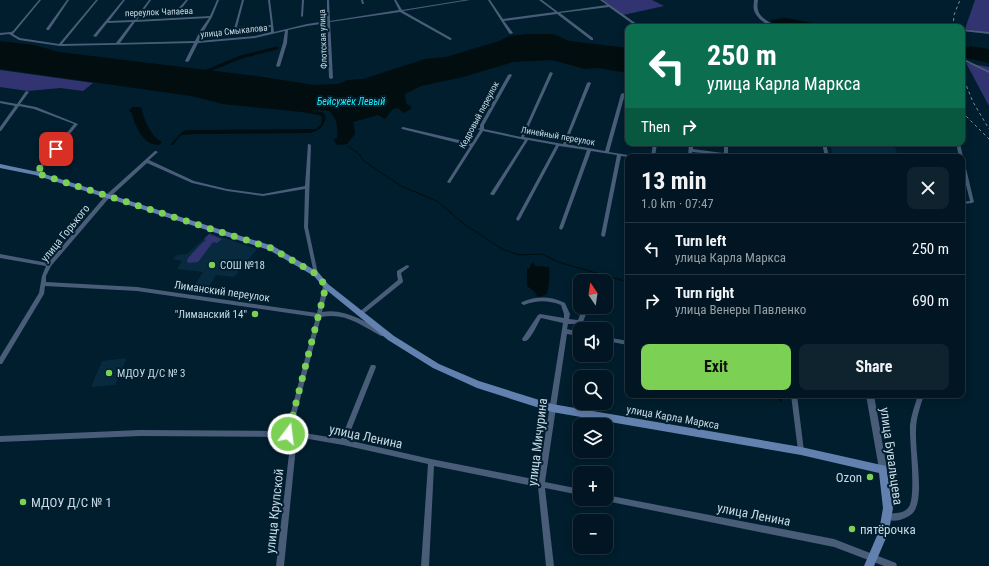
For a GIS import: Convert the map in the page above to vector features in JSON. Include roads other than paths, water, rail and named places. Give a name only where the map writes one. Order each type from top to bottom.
[{"type":"main road","name":"улица Карла Маркса","points":[[0,166],[36,173],[271,248],[316,274],[326,286],[391,338],[436,366],[477,384],[552,408],[801,451],[883,469]]},
{"type":"main road","name":"улица Бувальцева","points":[[871,562],[884,531],[887,517],[888,508],[883,469]]},
{"type":"street","points":[[10,34],[14,32],[40,0]]},
{"type":"street","points":[[48,29],[68,0]]},
{"type":"street","points":[[60,45],[97,0]]},
{"type":"street","points":[[95,36],[124,0]]},
{"type":"street","points":[[117,44],[150,0]]},
{"type":"street","points":[[178,11],[186,0]]},
{"type":"street","points":[[187,61],[211,17],[218,0]]},
{"type":"street","points":[[243,0],[235,28],[272,26]]},
{"type":"street","points":[[269,0],[273,33]]},
{"type":"street","points":[[302,16],[303,0]]},
{"type":"street","name":"Флотская улица","points":[[328,0],[331,78]]},
{"type":"street","points":[[395,0],[401,11],[450,39]]},
{"type":"street","name":"улица Смыкалова","points":[[0,34],[10,34],[19,39],[60,45],[197,42],[255,37],[328,22],[469,0]]},
{"type":"street","points":[[489,0],[504,20],[511,33]]},
{"type":"street","points":[[540,0],[592,39]]},
{"type":"street","points":[[601,0],[635,24]]},
{"type":"street","points":[[756,0],[754,9],[770,24]]},
{"type":"street","points":[[504,20],[559,14],[609,6]]},
{"type":"street","name":"переулок Чапаева","points":[[107,22],[211,17]]},
{"type":"street","points":[[278,66],[285,43],[287,30]]},
{"type":"street","points":[[965,30],[989,33]]},
{"type":"street","points":[[965,60],[989,72]]},
{"type":"street","points":[[492,194],[524,138],[551,73]]},
{"type":"street","name":"Кедровый переулок","points":[[450,182],[510,75]]},
{"type":"street","points":[[564,145],[589,83]]},
{"type":"street","points":[[0,130],[27,92]]},
{"type":"street","points":[[607,152],[622,94]]},
{"type":"street","points":[[0,102],[35,108],[76,124],[36,173]]},
{"type":"street","points":[[403,128],[472,145]]},
{"type":"street","name":"Линейный переулок","points":[[481,129],[589,150],[625,155]]},
{"type":"street","points":[[518,219],[558,144]]},
{"type":"street","points":[[309,145],[306,227],[316,274]]},
{"type":"street","points":[[690,154],[691,146]]},
{"type":"street","points":[[690,150],[723,154],[726,153],[726,146]]},
{"type":"street","points":[[561,228],[589,150]]},
{"type":"street","name":"улица Горького","points":[[0,362],[42,293],[44,276],[49,265],[108,196],[148,161],[156,152]]},
{"type":"street","points":[[603,235],[619,154]]},
{"type":"street","points":[[148,161],[193,182],[227,190],[263,195],[308,187]]},
{"type":"street","points":[[965,171],[972,202],[965,203]]},
{"type":"street","points":[[0,256],[49,265]]},
{"type":"street","points":[[360,314],[401,281],[398,275],[399,272],[407,267]]},
{"type":"street","name":"Лиманский переулок","points":[[44,284],[137,289],[319,315],[333,312],[345,315],[391,338]]},
{"type":"street","name":"улица Крупской","points":[[280,566],[291,434],[326,286]]},
{"type":"street","name":"улица Мичурина","points":[[524,303],[541,298],[558,302],[565,307],[567,314],[541,485],[550,566]]},
{"type":"street","points":[[525,338],[530,333],[535,322],[540,316],[566,322],[580,322],[583,314]]},
{"type":"street","points":[[564,331],[573,333]]},
{"type":"street","points":[[613,340],[625,342]]},
{"type":"street","points":[[343,442],[373,367]]},
{"type":"street","points":[[794,398],[801,451]]},
{"type":"street","name":"улица Бувальцева","points":[[871,398],[883,469]]},
{"type":"street","points":[[887,517],[904,515],[911,510],[914,503],[916,487],[913,424],[920,398]]},
{"type":"street","name":"улица Ленина","points":[[0,439],[140,433],[291,434],[343,442],[431,462],[573,491]]},
{"type":"street","points":[[425,566],[431,462]]},
{"type":"street","name":"улица Ленина","points":[[613,499],[834,543],[871,562],[893,566]]},
{"type":"water","points":[[786,18],[818,24],[774,24],[770,20]]},
{"type":"water","name":"Бейсужёк Левый","points":[[553,34],[569,41],[625,48],[625,72],[598,68],[585,69],[552,60],[513,62],[463,77],[421,86],[405,94],[406,103],[412,108],[404,113],[398,108],[393,109],[385,119],[378,115],[353,122],[355,134],[347,144],[337,145],[333,139],[337,138],[337,126],[334,117],[329,111],[313,110],[324,113],[326,118],[324,124],[320,128],[310,133],[181,135],[173,145],[170,145],[182,132],[186,130],[316,129],[321,124],[322,117],[319,115],[302,112],[223,104],[191,96],[0,69],[0,41],[34,45],[59,52],[257,76],[314,85],[338,84],[348,80],[363,79],[425,59],[446,57],[499,41],[509,36]]},
{"type":"water","points":[[971,46],[989,49],[989,63],[965,58],[965,52],[967,52],[965,48]]},
{"type":"water","points":[[132,107],[141,107],[146,122],[154,136],[162,142],[159,145],[146,141],[140,134],[132,113],[129,111]]},
{"type":"water","points":[[533,262],[535,266],[549,267],[547,293],[538,297],[534,291],[527,286],[527,269],[530,268]]},
{"type":"waterway","points":[[207,71],[241,57],[277,48]]},
{"type":"waterway","points":[[348,146],[359,154],[364,161],[401,186],[437,201],[464,224],[502,249],[519,255],[542,254],[558,262],[625,281]]},
{"type":"railway","points":[[953,24],[954,15],[960,0]]},
{"type":"railway","points":[[965,82],[973,102],[989,129]]},
{"type":"railway","points":[[965,115],[989,139]]},
{"type":"place","name":"СОШ №18","points":[[212,265]]},
{"type":"place","name":"\"Лиманский 14\"","points":[[255,314]]},
{"type":"place","name":"МДОУ Д/С № 3","points":[[109,373]]},
{"type":"place","name":"Ozon","points":[[870,477]]},
{"type":"place","name":"МДОУ Д/С № 1","points":[[23,502]]},
{"type":"place","name":"пятёрочка","points":[[852,529]]}]
